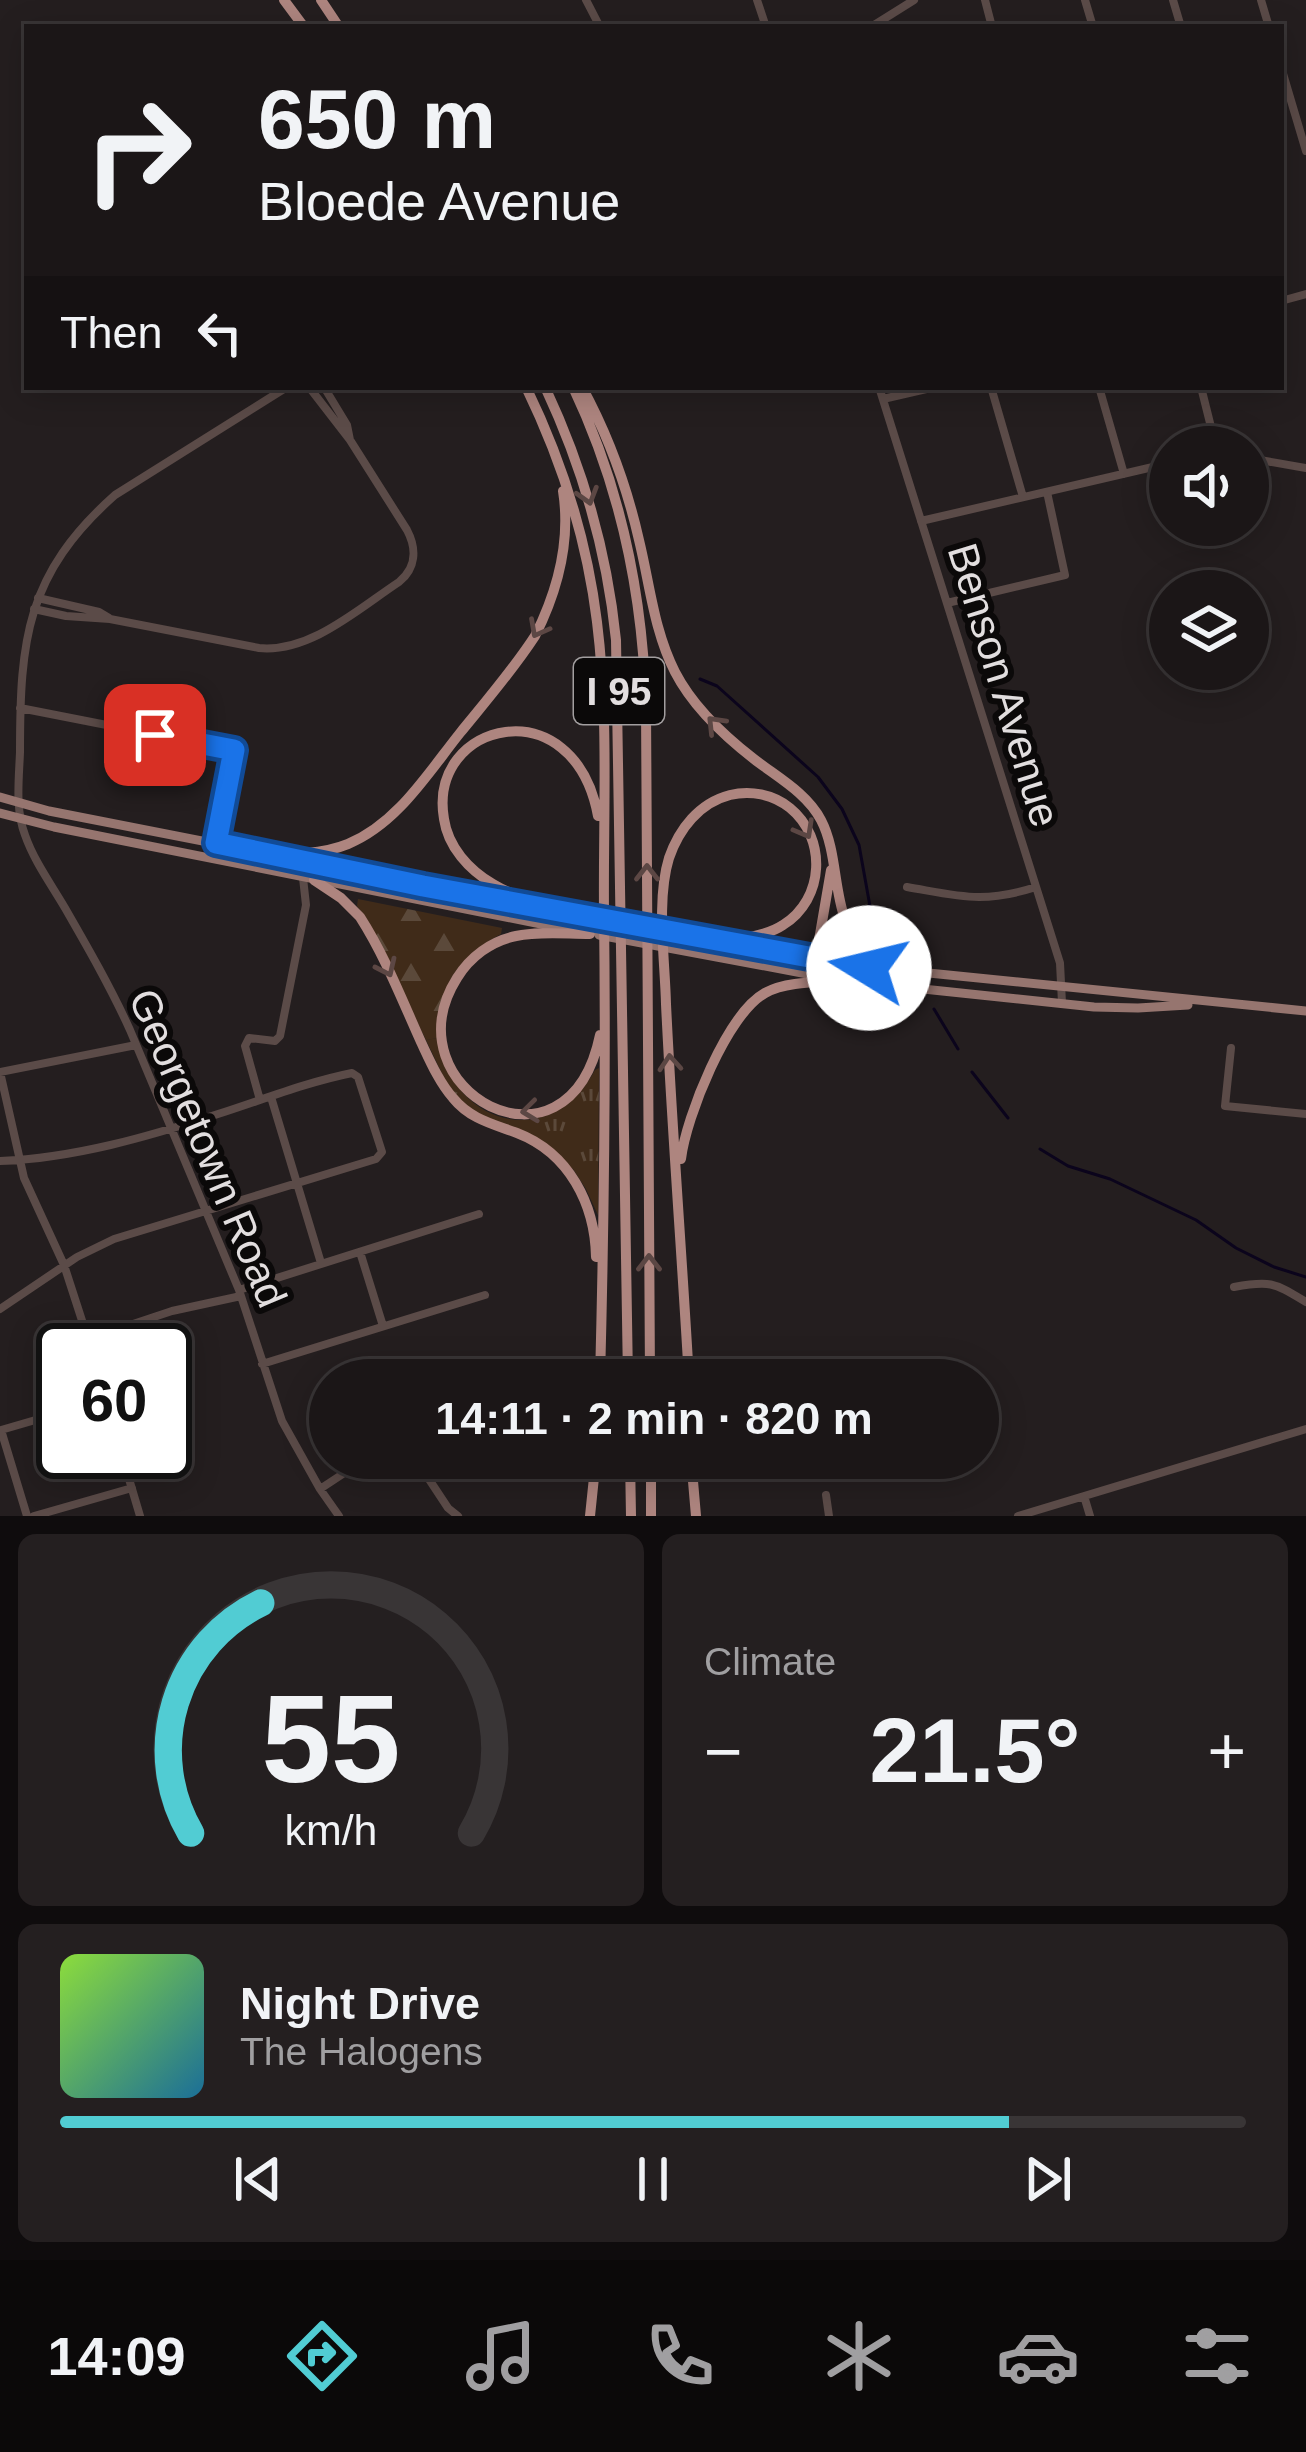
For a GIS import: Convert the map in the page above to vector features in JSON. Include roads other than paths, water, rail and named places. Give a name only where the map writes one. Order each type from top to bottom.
[{"type":"highway","points":[[527,390],[579,528],[597,622],[603,707],[605,990],[600,1359]]},
{"type":"highway","name":"I 95","points":[[546,390],[575,456],[597,525],[616,640],[628,1359]]},
{"type":"highway","name":"I 95","points":[[579,390],[622,520],[644,658],[650,1359]]},
{"type":"highway","points":[[580,390],[599,419],[619,468],[660,635],[674,670],[712,722],[809,802],[825,829],[841,908],[852,935],[869,953],[902,971]]},
{"type":"highway","points":[[264,853],[330,850],[372,832],[403,803],[523,656],[546,614],[565,543],[564,497],[548,436]]},
{"type":"highway","points":[[590,916],[510,892],[466,862],[450,842],[446,828],[442,795],[446,779],[455,763],[481,740],[513,731],[547,737],[574,758],[584,773],[597,810],[604,854]]},
{"type":"highway","points":[[688,1359],[664,963],[665,874],[676,842],[704,805],[744,792],[769,796],[786,804],[803,821],[815,847],[816,876],[802,909],[786,923],[731,941]]},
{"type":"highway","points":[[813,975],[833,855]]},
{"type":"highway","points":[[309,879],[361,917],[434,1069],[454,1100],[479,1120],[538,1144],[576,1181],[593,1221],[599,1359]]},
{"type":"highway","points":[[590,934],[514,936],[482,951],[458,976],[445,1006],[443,1036],[451,1067],[466,1092],[490,1108],[520,1115],[550,1108],[575,1091],[592,1065],[605,990]]},
{"type":"highway","points":[[680,1222],[680,1163],[687,1126],[743,1012],[776,988],[849,981]]},
{"type":"highway","points":[[590,1516],[594,1479]]},
{"type":"highway","points":[[630,1479],[631,1516]]},
{"type":"highway","points":[[651,1479],[651,1516]]},
{"type":"highway","points":[[693,1479],[696,1516]]},
{"type":"main road","points":[[0,797],[817,959],[1306,1011]]},
{"type":"main road","points":[[0,813],[309,879],[849,981],[1138,1008],[1226,1004]]},
{"type":"street","points":[[885,23],[914,0]]},
{"type":"street","points":[[1284,77],[1306,151]]},
{"type":"street","name":"Georgetown Road","points":[[282,390],[115,495],[60,556],[34,609],[21,667],[19,803],[30,848],[117,1000],[240,1293],[282,1421],[339,1516]]},
{"type":"street","points":[[34,609],[259,648],[295,646],[407,575],[414,557],[412,540],[350,440],[310,390]]},
{"type":"street","points":[[326,390],[347,425],[350,440]]},
{"type":"street","name":"Benson Avenue","points":[[880,390],[1060,963],[1062,1003]]},
{"type":"street","points":[[883,399],[922,390]]},
{"type":"street","points":[[992,390],[1023,497]]},
{"type":"street","points":[[1100,390],[1124,474]]},
{"type":"street","points":[[1202,390],[1211,426]]},
{"type":"street","points":[[1269,461],[1306,467]]},
{"type":"street","points":[[921,521],[1149,468]]},
{"type":"street","points":[[947,603],[1065,575],[1047,492]]},
{"type":"street","points":[[38,598],[99,612],[110,619]]},
{"type":"street","points":[[20,709],[234,750],[216,843]]},
{"type":"street","points":[[309,879],[280,1036],[275,1041],[252,1037],[245,1049],[322,1263]]},
{"type":"street","points":[[907,887],[992,898],[1036,887]]},
{"type":"street","points":[[136,1045],[0,1072],[31,1197],[64,1265],[88,1339],[479,1214]]},
{"type":"street","points":[[1231,1048],[1225,1106],[1306,1114]]},
{"type":"street","points":[[0,1161],[70,1155],[354,1073],[381,1155],[114,1239],[64,1265],[0,1309]]},
{"type":"street","points":[[360,1252],[382,1326]]},
{"type":"street","points":[[1234,1288],[1271,1282],[1306,1302]]},
{"type":"street","points":[[262,1364],[485,1295]]},
{"type":"street","points":[[36,1420],[1,1430],[30,1516],[132,1488]]},
{"type":"street","points":[[1018,1516],[1306,1429]]},
{"type":"street","points":[[129,1479],[140,1516]]},
{"type":"street","points":[[320,1489],[335,1479]]},
{"type":"street","points":[[429,1479],[458,1516]]},
{"type":"street","points":[[826,1495],[830,1516]]},
{"type":"street","points":[[1084,1496],[1090,1516]]},
{"type":"waterway","points":[[700,679],[717,686],[818,777],[842,809],[859,845],[873,923],[891,949]]},
{"type":"waterway","points":[[934,1009],[958,1049]]},
{"type":"waterway","points":[[972,1072],[1008,1118]]},
{"type":"waterway","points":[[1040,1149],[1068,1166],[1110,1179],[1196,1220],[1274,1267],[1306,1277]]}]
